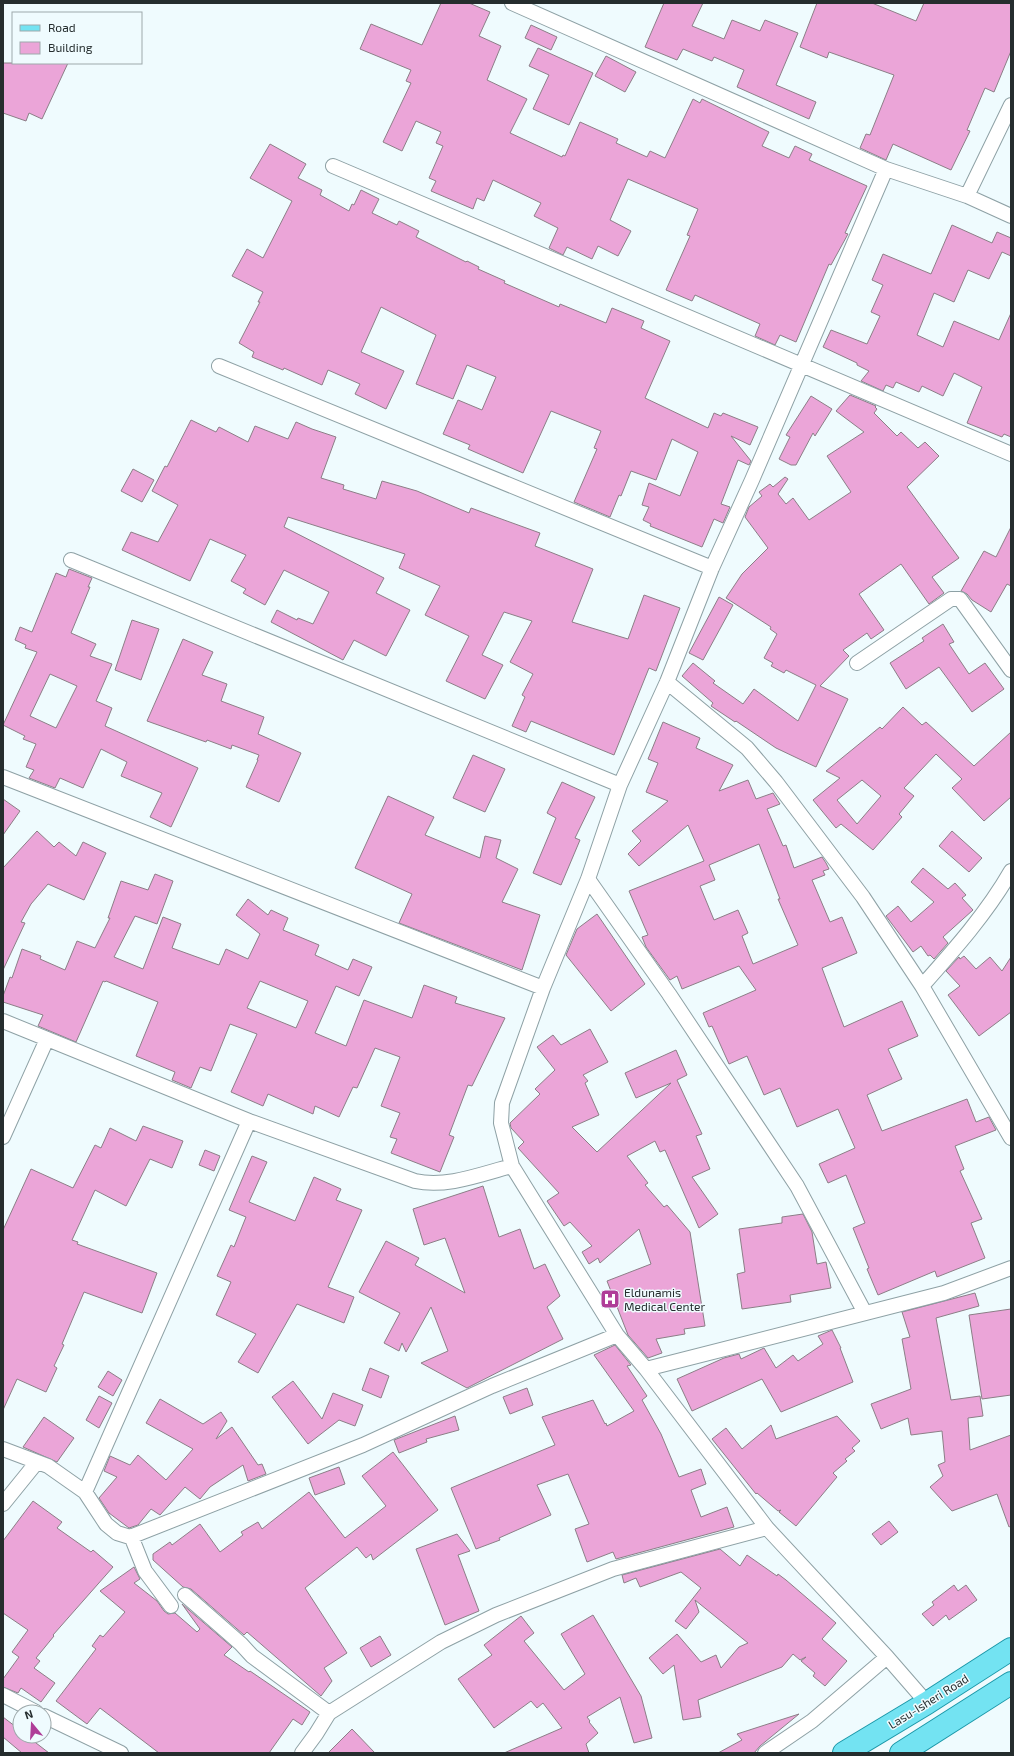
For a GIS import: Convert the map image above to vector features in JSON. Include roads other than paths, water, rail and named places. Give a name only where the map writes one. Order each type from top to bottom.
[{"type":"main road","name":"Lasu-Isheri Road","points":[[844,1753],[927,1703],[1011,1649]]},
{"type":"main road","points":[[901,1753],[1011,1683]]},
{"type":"street","points":[[512,3],[886,169],[966,196],[1011,216]]},
{"type":"street","points":[[966,196],[1011,105]]},
{"type":"street","points":[[333,166],[1011,454]]},
{"type":"street","points":[[886,169],[752,480],[712,568],[667,682],[620,785],[588,879],[543,988],[502,1103],[501,1123],[512,1166],[617,1334],[646,1369],[767,1528],[887,1657],[927,1703]]},
{"type":"street","points":[[219,366],[712,568]]},
{"type":"street","points":[[71,560],[620,785]]},
{"type":"street","points":[[857,663],[951,599],[956,598],[960,599],[1011,670]]},
{"type":"street","points":[[667,682],[747,748],[776,782],[863,897],[922,986],[1011,1138]]},
{"type":"street","points":[[3,777],[543,988]]},
{"type":"street","points":[[922,986],[956,948],[1003,885],[1011,871]]},
{"type":"street","points":[[588,879],[669,994],[797,1186],[865,1314]]},
{"type":"street","points":[[3,1021],[249,1121],[415,1181],[427,1184],[441,1183],[512,1166]]},
{"type":"street","points":[[3,1137],[47,1039]]},
{"type":"street","points":[[85,1492],[249,1121]]},
{"type":"street","points":[[646,1369],[944,1293],[1011,1268]]},
{"type":"street","points":[[3,1448],[48,1466],[85,1492],[106,1524],[117,1533],[131,1536],[363,1444],[492,1386],[617,1334]]},
{"type":"street","points":[[3,1504],[36,1462]]},
{"type":"street","points":[[302,1753],[329,1713],[441,1642],[496,1615],[613,1569],[767,1528]]},
{"type":"street","points":[[131,1536],[145,1571],[171,1606]]},
{"type":"street","points":[[185,1595],[241,1644],[252,1656],[329,1713]]},
{"type":"street","points":[[765,1753],[812,1722],[887,1657]]},
{"type":"street","points":[[3,1695],[20,1704]]},
{"type":"street","points":[[52,1720],[122,1753]]},
{"type":"place","name":"Eldunamis Medical Center","points":[[610,1299]]}]
